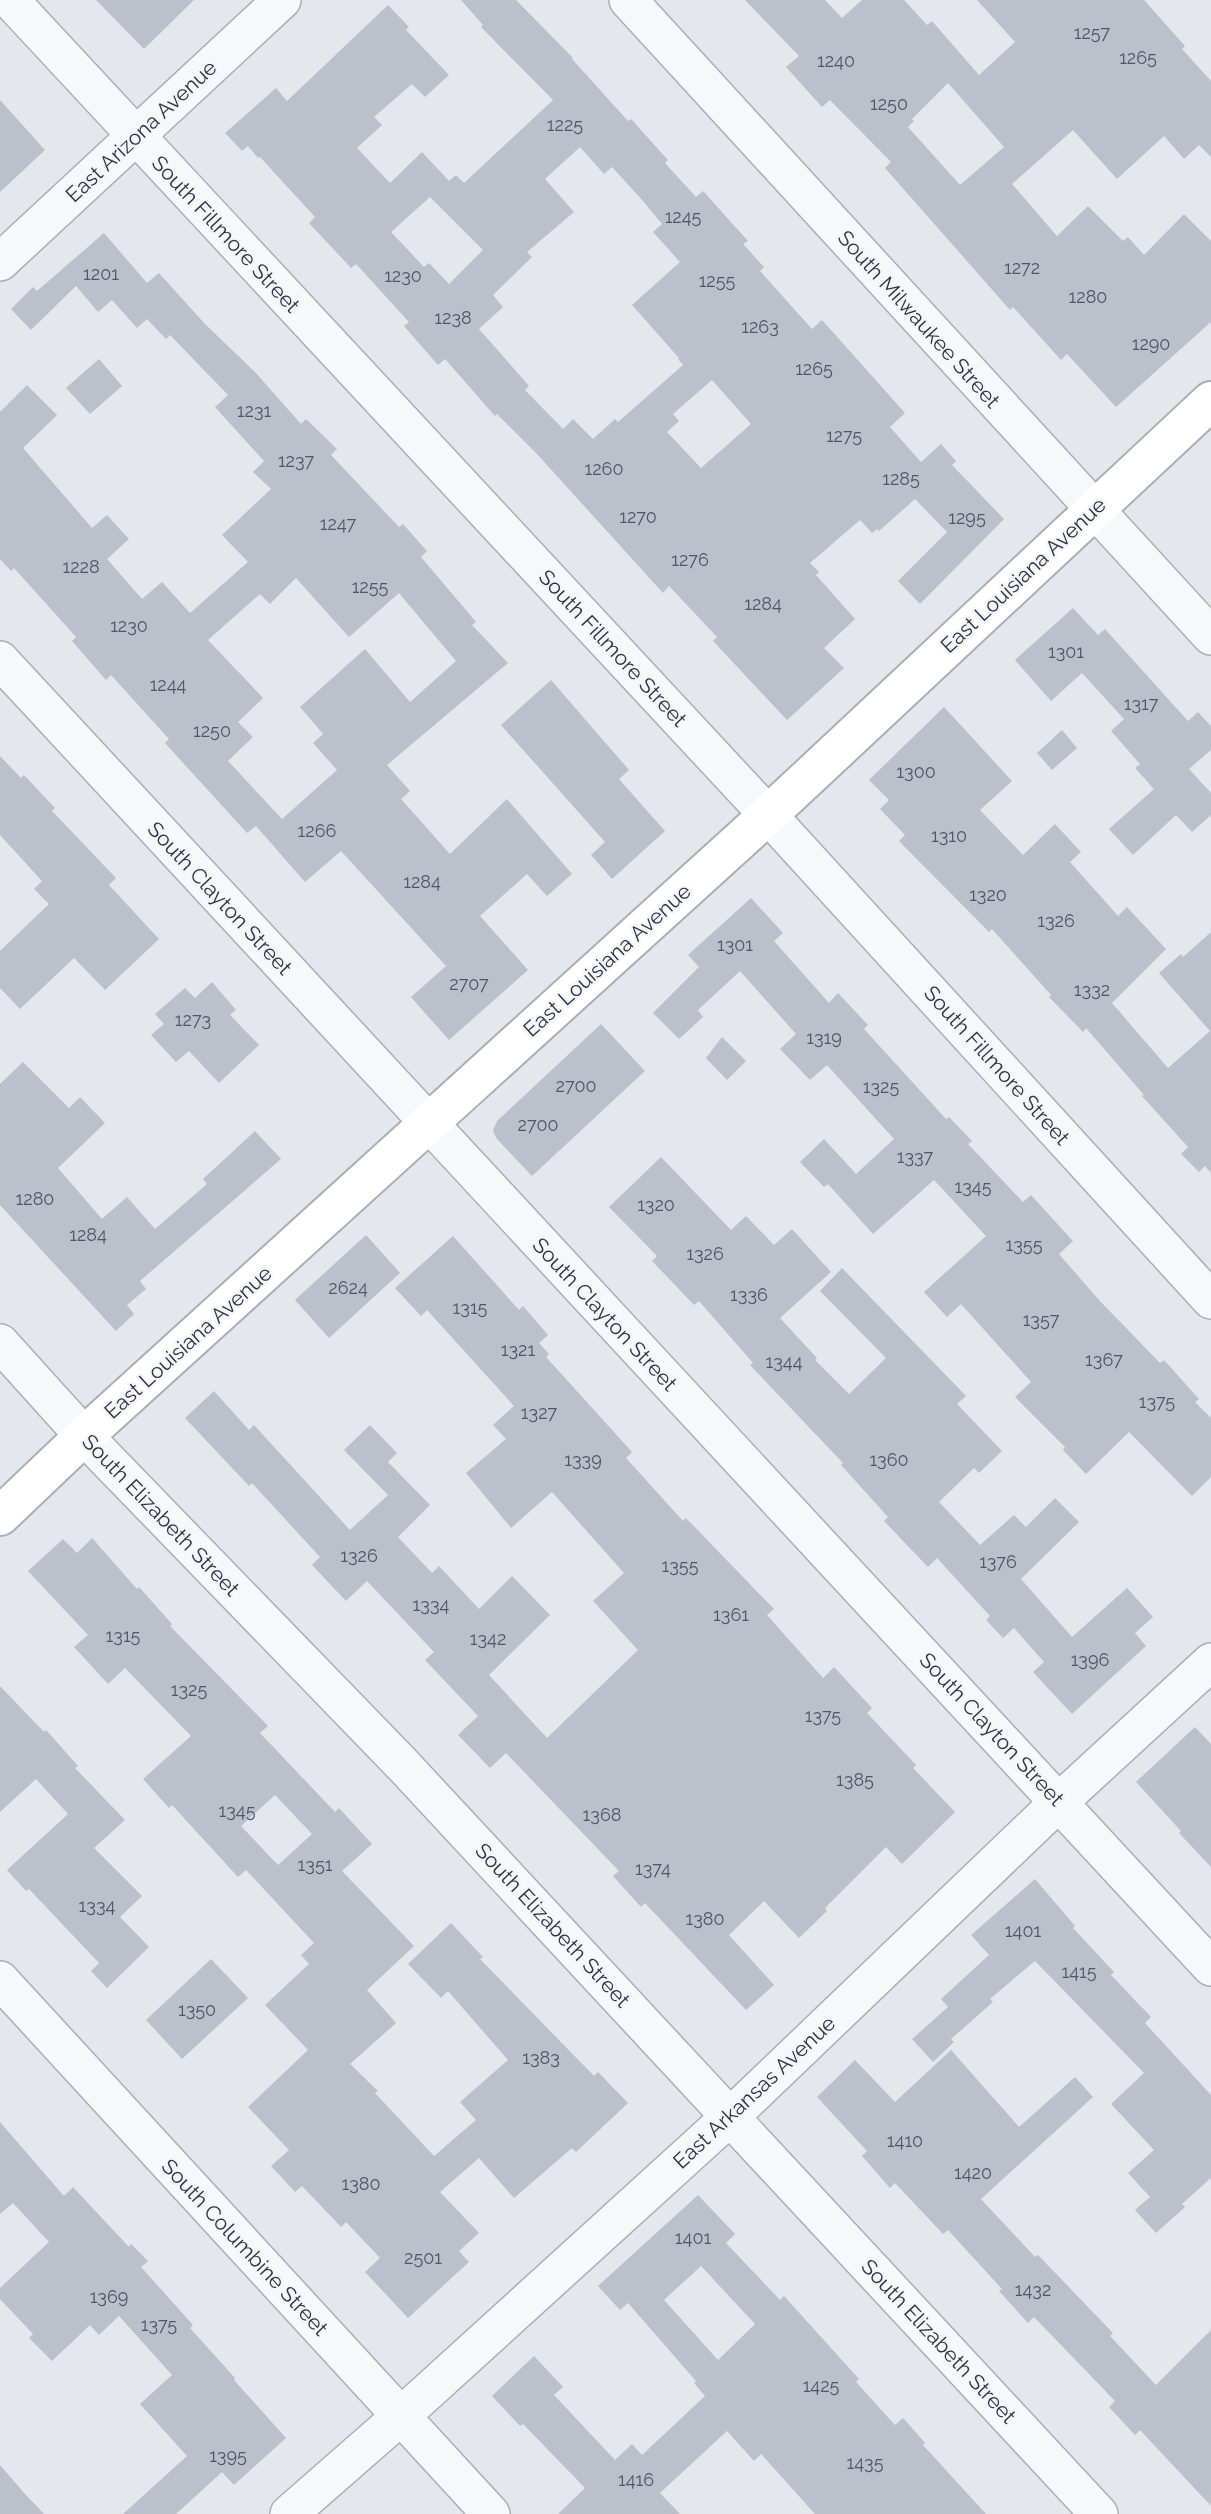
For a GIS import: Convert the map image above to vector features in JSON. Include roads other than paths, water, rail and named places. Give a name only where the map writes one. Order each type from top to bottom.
[{"type":"street","name":"South Fillmore Street","points":[[10,0],[768,815],[1211,1300]]},
{"type":"street","name":"East Arizona Avenue","points":[[0,262],[282,0]]},
{"type":"street","name":"South Milwaukee Street","points":[[628,0],[1211,636]]},
{"type":"street","name":"East Louisiana Avenue","points":[[0,1516],[84,1436],[768,815],[1211,401]]},
{"type":"street","name":"South Clayton Street","points":[[0,660],[1211,1967]]},
{"type":"street","name":"South Elizabeth Street","points":[[0,1343],[84,1436],[402,1764],[1099,2514]]},
{"type":"street","name":"East Arkansas Avenue","points":[[289,2514],[401,2416],[731,2116],[1060,1801],[1211,1662]]},
{"type":"street","name":"South Columbine Street","points":[[0,1980],[491,2514]]}]
